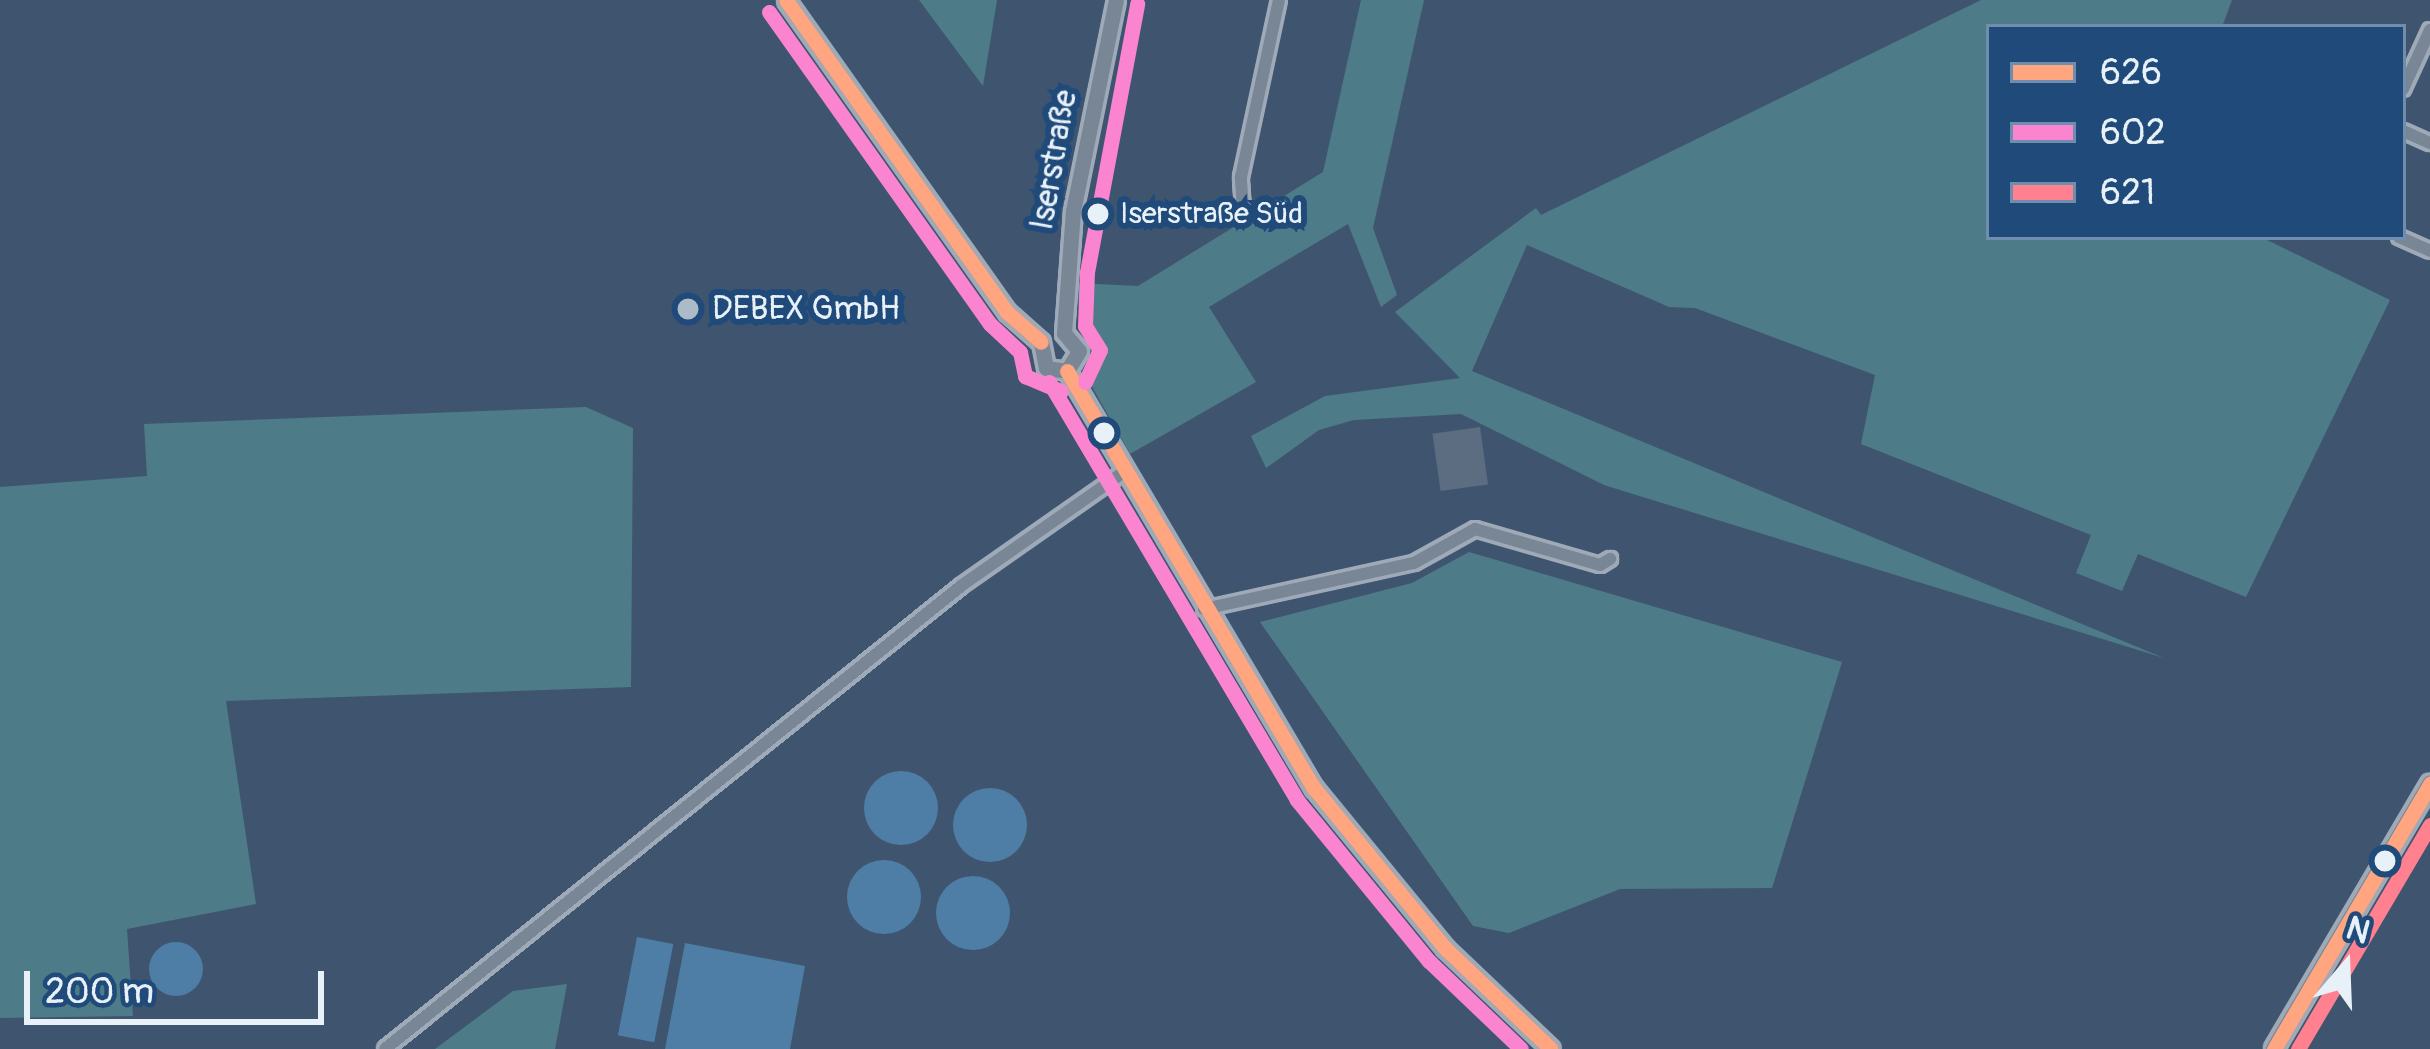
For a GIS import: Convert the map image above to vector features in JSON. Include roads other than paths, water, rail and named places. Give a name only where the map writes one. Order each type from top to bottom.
[{"type":"main road","points":[[2274,1049],[2332,940],[2430,784]]},
{"type":"street","points":[[786,0],[977,263],[1007,313],[1041,342],[1046,368],[1067,371]]},
{"type":"street","name":"Iserstraße","points":[[1064,333],[1073,211],[1116,0]]},
{"type":"street","points":[[1243,209],[1241,177],[1279,0]]},
{"type":"street","points":[[2406,82],[2430,30]]},
{"type":"street","points":[[1041,342],[1064,333],[1079,351],[1067,371]]},
{"type":"street","points":[[1067,371],[1204,609],[1357,846],[1551,1049]]},
{"type":"street","points":[[385,1049],[961,586],[1125,471]]},
{"type":"street","points":[[1204,609],[1414,562],[1475,530],[1600,565],[1610,559]]},
{"type":"place","name":"Iserstraße Süd","points":[[1098,214]]},
{"type":"place","name":"DEBEX GmbH","points":[[688,309]]}]
